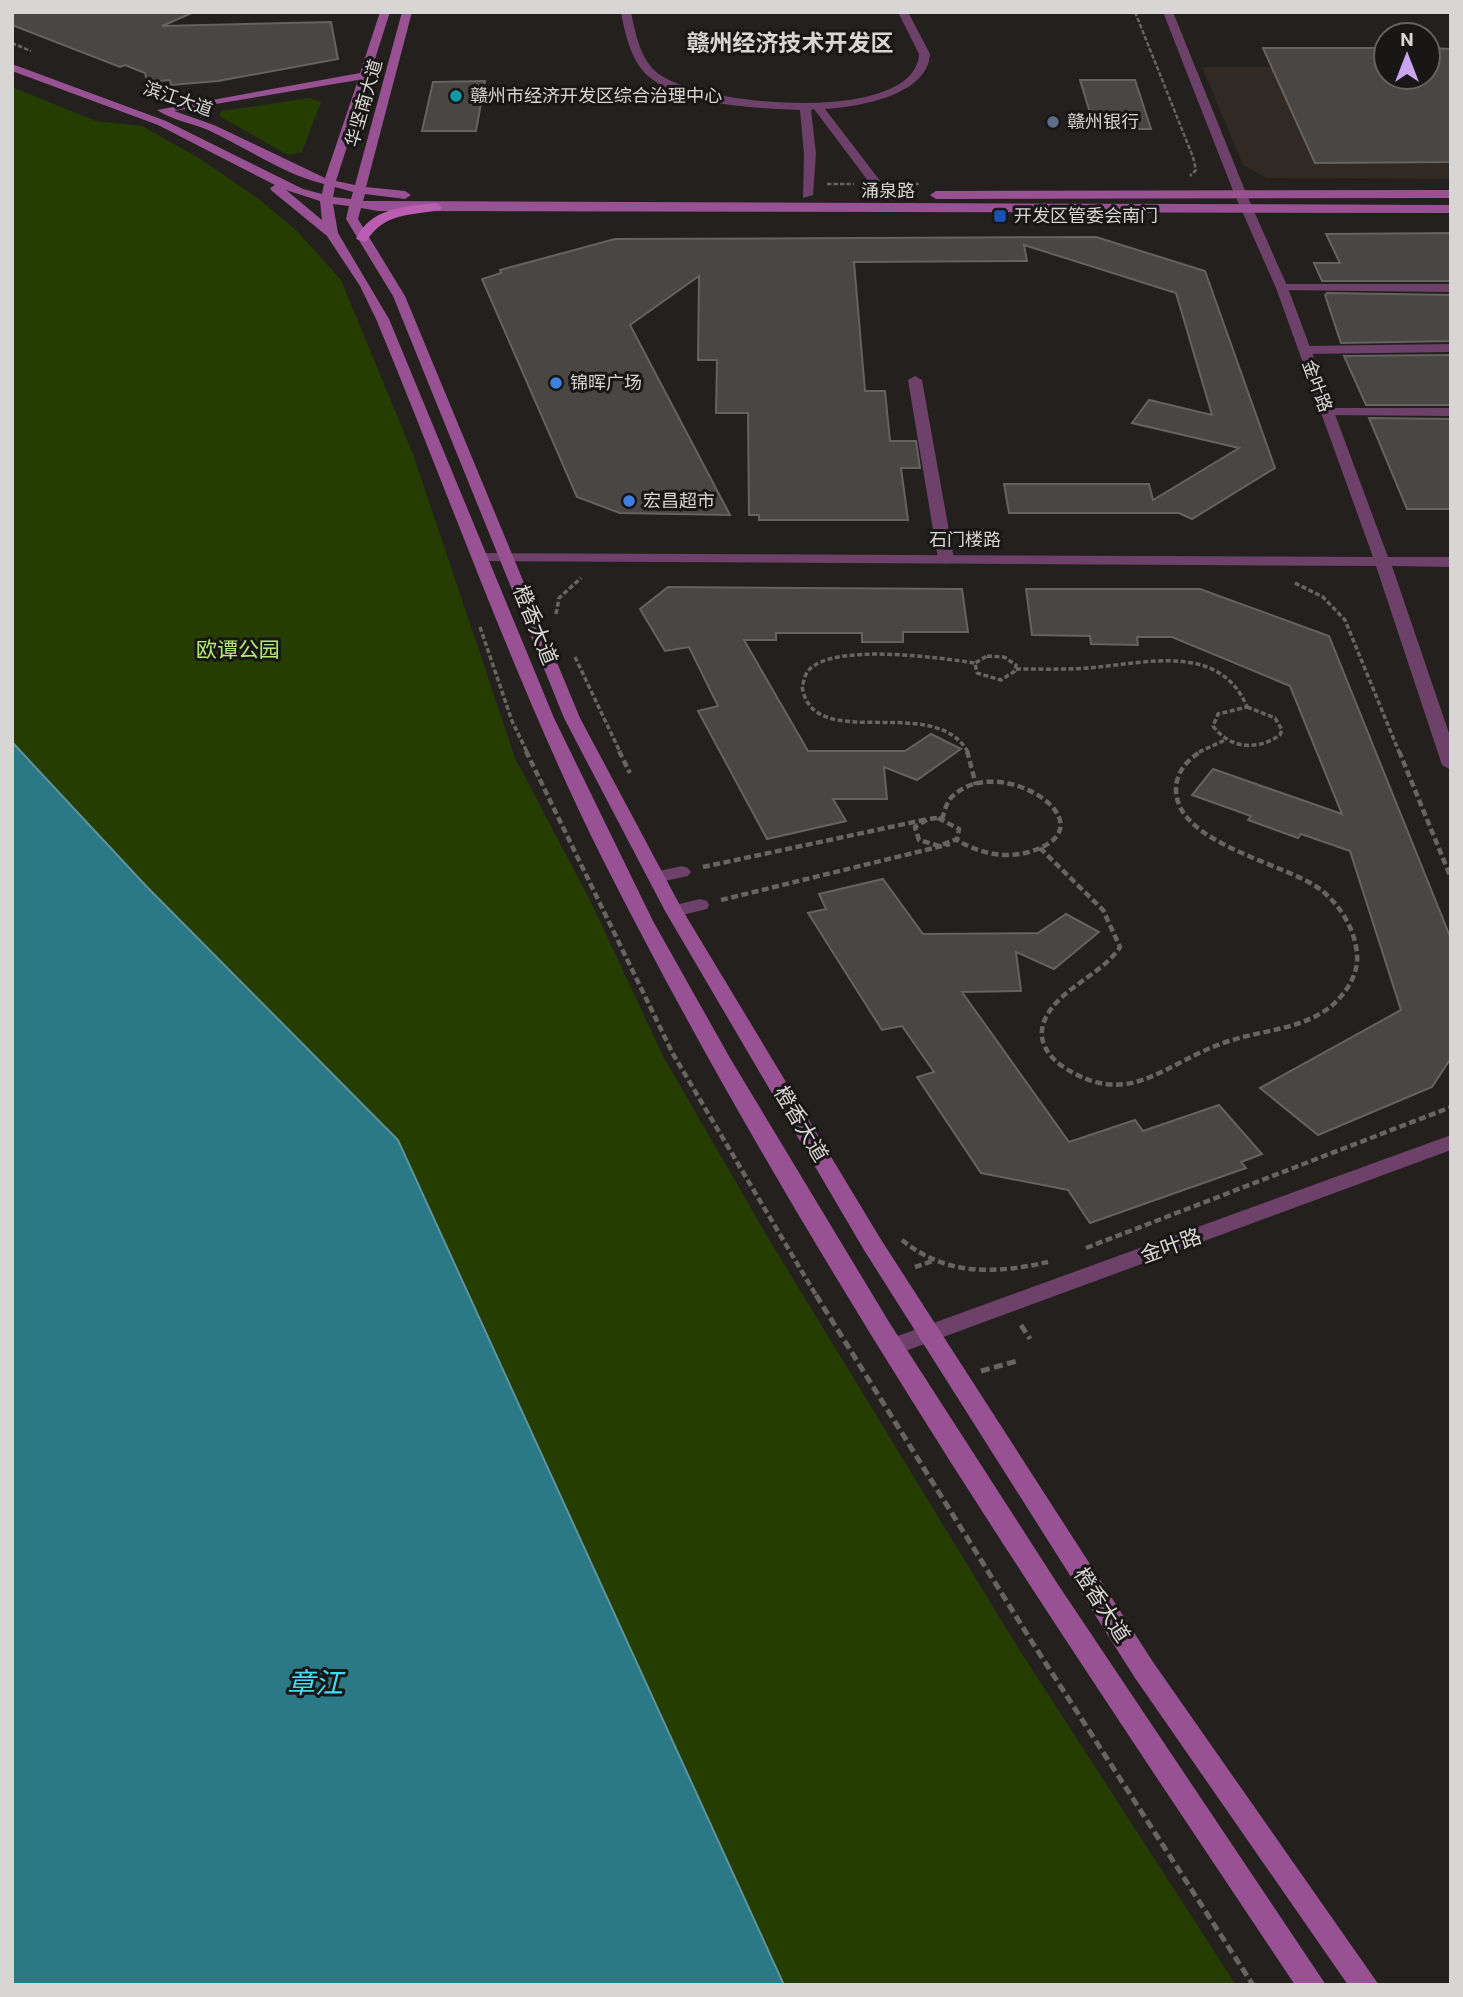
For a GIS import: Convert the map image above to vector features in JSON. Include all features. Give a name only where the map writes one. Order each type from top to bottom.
[{"type":"main road","name":"华坚南大道","points":[[327,191],[385,12]]},
{"type":"main road","name":"华坚南大道","points":[[357,197],[407,12]]},
{"type":"main road","name":"滨江大道","points":[[12,56],[210,127],[327,191]]},
{"type":"main road","name":"滨江大道","points":[[12,67],[162,123],[299,192],[327,191]]},
{"type":"main road","points":[[158,110],[365,75]]},
{"type":"main road","points":[[228,156],[284,195],[330,233]]},
{"type":"main road","name":"涌泉路","points":[[327,191],[436,207],[1451,209]]},
{"type":"main road","name":"橙香大道","points":[[327,191],[330,233],[374,300],[546,721],[643,920],[891,1348],[1104,1677],[1312,1985]]},
{"type":"main road","name":"涌泉路","points":[[357,197],[1451,194]]},
{"type":"main road","name":"橙香大道","points":[[357,197],[352,219],[399,296],[572,718],[674,911],[929,1335],[1144,1670],[1365,1985]]},
{"type":"main road","points":[[362,239],[367,229],[389,215],[436,207]]},
{"type":"street","points":[[626,12],[641,61],[663,82],[685,93],[730,104],[805,108],[876,96],[915,76],[923,64],[925,52],[903,12]]},
{"type":"street","name":"金叶路","points":[[1168,12],[1240,193],[1282,289],[1383,563],[1451,765]]},
{"type":"street","points":[[818,107],[885,195]]},
{"type":"street","points":[[805,108],[810,154],[807,195]]},
{"type":"street","points":[[915,380],[946,559]]},
{"type":"street","name":"石门楼路","points":[[478,558],[1451,562]]},
{"type":"street","points":[[656,877],[682,872]]},
{"type":"street","points":[[674,911],[700,905]]},
{"type":"street","name":"金叶路","points":[[891,1348],[1451,1142]]},
{"type":"lane","points":[[1282,289],[1451,288]]},
{"type":"lane","points":[[1304,350],[1451,348]]},
{"type":"lane","points":[[1327,412],[1451,412]]},
{"type":"path","points":[[12,43],[38,54]]},
{"type":"path","points":[[558,622],[555,608],[564,590],[589,576]]},
{"type":"path","points":[[1284,579],[1319,594],[1336,607],[1345,620],[1451,878]]},
{"type":"path","points":[[570,647],[636,786]]},
{"type":"path","points":[[976,785],[972,755],[967,746],[940,727],[923,723],[854,724],[832,718],[816,710],[803,695],[802,682],[810,669],[831,660],[868,654],[899,653],[975,663],[995,656],[1011,661],[1016,669]]},
{"type":"path","points":[[975,663],[976,673],[990,679],[1008,678],[1016,669],[1068,668],[1152,659],[1174,660],[1223,676],[1238,688],[1247,707]]},
{"type":"path","points":[[1247,707],[1275,718],[1282,730],[1280,735],[1263,746],[1250,747],[1225,740],[1217,733],[1214,719],[1226,710],[1247,707]]},
{"type":"path","points":[[1040,848],[1103,911],[1120,947],[1109,964],[1052,1010],[1042,1029],[1044,1047],[1055,1062],[1081,1077],[1110,1086],[1145,1077],[1232,1040],[1300,1026],[1332,1005],[1353,983],[1358,953],[1353,933],[1340,906],[1319,888],[1294,874],[1250,857],[1212,835],[1188,818],[1178,804],[1177,779],[1185,763],[1225,740]]},
{"type":"path","points":[[942,819],[947,801],[967,788],[976,785],[1009,784],[1047,799],[1060,816],[1060,825],[1051,841],[1026,852],[994,854],[978,851],[957,840]]},
{"type":"path","points":[[928,819],[915,827],[919,840],[939,846],[950,844]]},
{"type":"path","points":[[682,872],[928,819],[942,819],[959,829],[957,840],[950,844],[700,905]]},
{"type":"path","points":[[1081,1250],[1451,1107]]},
{"type":"path","points":[[895,1232],[910,1248],[934,1261],[957,1268],[986,1272],[1015,1270],[1058,1260]]},
{"type":"shaded area","points":[[1202,67],[1372,67],[1372,91],[1442,91],[1442,71],[1451,67],[1451,179],[1266,178],[1243,165]]},
{"type":"green space","name":"欧谭公园","points":[[12,87],[96,121],[142,126],[199,158],[259,199],[299,233],[341,280],[413,454],[515,758],[591,902],[663,1056],[770,1241],[1017,1646],[1236,1985],[784,1985],[398,1141],[147,887],[12,742]]},
{"type":"green space","points":[[310,98],[321,102],[302,152],[288,155],[219,116],[221,111]]},
{"type":"water","name":"章江","points":[[12,742],[147,887],[398,1140],[784,1985],[12,1985]]},
{"type":"building","points":[[12,12],[194,12],[162,26],[331,22],[338,59],[218,81],[171,85],[170,80],[147,82],[145,73],[125,65],[120,67],[12,25]]},
{"type":"building","points":[[1263,48],[1372,48],[1372,91],[1442,91],[1442,49],[1451,49],[1451,162],[1315,163]]},
{"type":"building","points":[[1080,80],[1135,80],[1151,129],[1095,129]]},
{"type":"building","points":[[485,81],[476,131],[422,131],[433,82]]},
{"type":"building","points":[[1451,233],[1451,281],[1322,281],[1314,263],[1340,263],[1326,234]]},
{"type":"building","points":[[1096,237],[1205,271],[1275,468],[1192,519],[1179,513],[1009,513],[1004,484],[1149,484],[1153,500],[1239,448],[1132,423],[1149,400],[1212,415],[1176,293],[1024,245],[1027,261],[854,262],[865,391],[885,391],[890,441],[916,441],[920,468],[901,468],[908,520],[759,520],[759,515],[749,515],[748,413],[716,413],[717,360],[698,360],[699,276],[630,325],[730,515],[620,513],[577,497],[482,279],[501,273],[500,270],[615,239]]},
{"type":"building","points":[[1325,295],[1451,295],[1451,341],[1341,343]]},
{"type":"building","points":[[1451,355],[1451,405],[1366,405],[1344,356]]},
{"type":"building","points":[[1369,418],[1451,419],[1451,509],[1407,509]]},
{"type":"building","points":[[668,587],[962,589],[968,632],[903,632],[903,642],[862,642],[862,633],[776,633],[776,640],[744,640],[808,751],[905,751],[931,734],[961,749],[917,780],[884,767],[887,799],[833,799],[846,821],[767,839],[698,711],[718,706],[689,647],[665,651],[640,609]]},
{"type":"building","points":[[1026,589],[1200,589],[1329,636],[1451,939],[1451,1058],[1432,1087],[1318,1135],[1260,1088],[1401,1010],[1350,851],[1301,834],[1298,838],[1248,820],[1251,816],[1192,795],[1213,769],[1342,814],[1290,686],[1172,637],[1137,637],[1138,645],[1091,644],[1090,636],[1032,635]]},
{"type":"building","points":[[883,879],[923,934],[1038,933],[1066,914],[1099,932],[1054,969],[1016,952],[1021,991],[962,992],[1069,1142],[1135,1120],[1143,1131],[1219,1105],[1262,1154],[1241,1162],[1246,1168],[1090,1223],[1068,1190],[981,1173],[917,1077],[934,1072],[902,1026],[882,1030],[808,913],[826,909],[819,894]]},
{"type":"place","name":"赣州市经济开发区综合治理中心","points":[[456,96]]},
{"type":"place","name":"赣州银行","points":[[1053,122]]},
{"type":"place","name":"开发区管委会南门","points":[[1000,216]]},
{"type":"place","name":"锦晖广场","points":[[556,383]]},
{"type":"place","name":"宏昌超市","points":[[629,501]]},
{"type":"district","name":"赣州经济技术开发区","points":[[790,43]]}]
